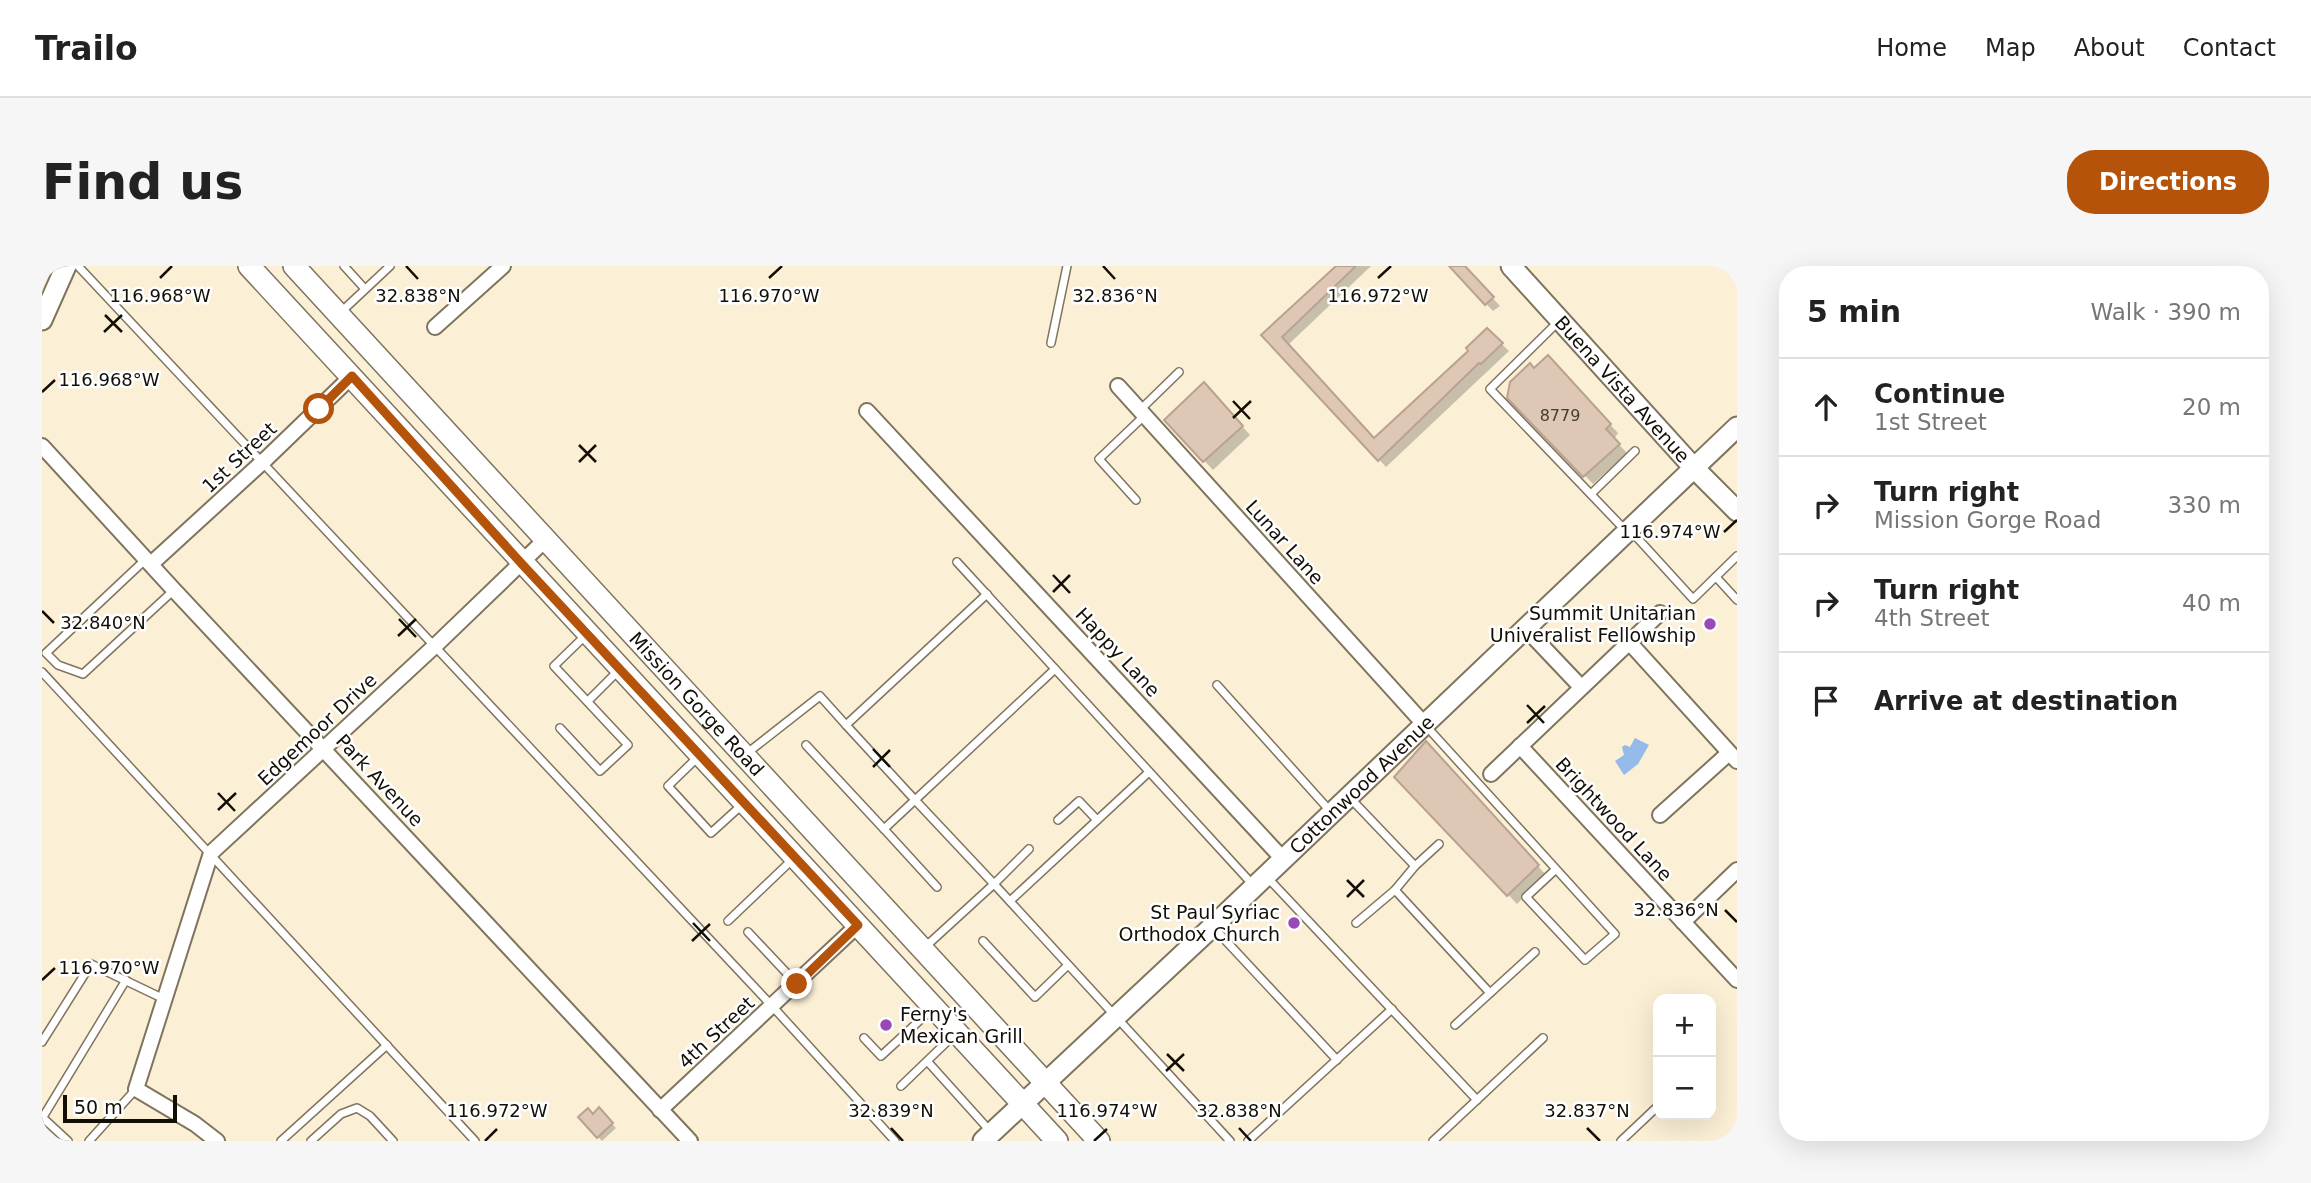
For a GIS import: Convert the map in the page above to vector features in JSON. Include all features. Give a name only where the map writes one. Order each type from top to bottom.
[{"type":"main road","name":"Mission Gorge Road","points":[[249,266],[1057,1141]]},
{"type":"main road","name":"Mission Gorge Road","points":[[304,269],[339,313],[1099,1141]]},
{"type":"street","points":[[42,320],[66,266]]},
{"type":"street","points":[[435,327],[503,266]]},
{"type":"street","name":"Buena Vista Avenue","points":[[1511,266],[1694,468],[1737,511]]},
{"type":"street","name":"1st Street","points":[[149,561],[262,463],[352,376]]},
{"type":"street","name":"Lunar Lane","points":[[1118,386],[1424,724]]},
{"type":"street","name":"Happy Lane","points":[[867,411],[1283,859]]},
{"type":"street","name":"Cottonwood Avenue","points":[[987,1137],[1212,927],[1737,427]]},
{"type":"street","name":"Park Avenue","points":[[42,446],[690,1141]]},
{"type":"street","name":"Edgemoor Drive","points":[[136,1089],[211,853],[546,539]]},
{"type":"street","points":[[1491,774],[1660,613]]},
{"type":"street","points":[[1525,628],[1581,687]]},
{"type":"street","points":[[1629,642],[1733,757],[1660,815]]},
{"type":"street","name":"Brightwood Lane","points":[[1520,746],[1737,980]]},
{"type":"street","points":[[1683,922],[1737,870]]},
{"type":"street","name":"4th Street","points":[[660,1110],[858,925]]},
{"type":"street","points":[[136,1089],[195,1124],[216,1141]]},
{"type":"lane","points":[[78,266],[773,1007],[895,1141]]},
{"type":"lane","points":[[344,266],[365,289]]},
{"type":"lane","points":[[339,313],[390,266]]},
{"type":"lane","points":[[1051,343],[1068,266]]},
{"type":"lane","points":[[1561,319],[1490,389],[1693,598],[1737,556]]},
{"type":"lane","points":[[1136,500],[1099,459],[1179,372]]},
{"type":"lane","points":[[1591,494],[1635,451]]},
{"type":"lane","points":[[149,561],[46,653],[58,665],[83,674],[174,590]]},
{"type":"lane","points":[[957,562],[1149,772],[1392,1009],[1477,1100]]},
{"type":"lane","points":[[1716,577],[1737,600]]},
{"type":"lane","points":[[846,725],[987,594]]},
{"type":"lane","points":[[560,728],[600,771],[628,744],[554,666],[587,634]]},
{"type":"lane","points":[[588,701],[620,668]]},
{"type":"lane","points":[[884,829],[1055,669]]},
{"type":"lane","points":[[42,672],[475,1141]]},
{"type":"lane","points":[[1217,685],[1331,812]]},
{"type":"lane","points":[[745,755],[820,696],[1230,1141]]},
{"type":"lane","points":[[1424,724],[1615,934],[1586,960],[1526,897],[1555,870]]},
{"type":"lane","points":[[806,745],[937,887]]},
{"type":"lane","points":[[700,755],[668,786],[711,833],[744,803]]},
{"type":"lane","points":[[1010,901],[1149,772]]},
{"type":"lane","points":[[1348,796],[1415,866]]},
{"type":"lane","points":[[1058,820],[1079,800],[1097,820]]},
{"type":"lane","points":[[1356,923],[1395,890],[1415,866],[1439,844]]},
{"type":"lane","points":[[923,950],[1029,849]]},
{"type":"lane","points":[[728,921],[795,858]]},
{"type":"lane","points":[[1395,890],[1490,993]]},
{"type":"lane","points":[[1212,927],[1337,1060]]},
{"type":"lane","points":[[748,932],[797,984]]},
{"type":"lane","points":[[983,941],[1035,997],[1068,965]]},
{"type":"lane","points":[[1455,1025],[1535,952]]},
{"type":"lane","points":[[42,1042],[91,964],[164,999]]},
{"type":"lane","points":[[68,1141],[42,1117],[126,980]]},
{"type":"lane","points":[[864,1038],[881,1056],[934,1007]]},
{"type":"lane","points":[[1248,1141],[1392,1009]]},
{"type":"lane","points":[[901,1086],[957,1032]]},
{"type":"lane","points":[[1433,1141],[1543,1038]]},
{"type":"lane","points":[[281,1141],[387,1045]]},
{"type":"lane","points":[[928,1062],[987,1137]]},
{"type":"lane","points":[[89,1141],[136,1089]]},
{"type":"lane","points":[[311,1141],[341,1114],[357,1108],[370,1116],[393,1141]]},
{"type":"lane","points":[[1621,1141],[1653,1111]]},
{"type":"water","points":[[1635,738],[1649,745],[1638,764],[1624,775],[1615,761],[1624,755],[1622,747],[1630,747]]},
{"type":"building","points":[[1336,266],[1356,266],[1282,337],[1374,438],[1468,351],[1466,348],[1487,328],[1503,343],[1378,461],[1261,335]]},
{"type":"building","points":[[1449,266],[1465,266],[1494,297],[1485,305]]},
{"type":"building","points":[[1548,355],[1611,424],[1606,429],[1620,444],[1583,477],[1507,398],[1510,382],[1530,363],[1534,368]]},
{"type":"building","points":[[1204,382],[1243,426],[1203,462],[1164,420]]},
{"type":"building","points":[[1426,741],[1539,865],[1507,896],[1394,777]]},
{"type":"building","points":[[599,1107],[613,1123],[597,1138],[578,1117],[588,1108],[593,1114]]},
{"type":"place","name":"Summit Unitarian Univeralist Fellowship","points":[[1710,624]]},
{"type":"place","name":"St Paul Syriac Orthodox Church","points":[[1294,923]]},
{"type":"place","name":"Ferny's Mexican Grill","points":[[886,1025]]},
{"type":"route","points":[[319,409],[352,376],[521,563],[858,925],[797,984]]}]
